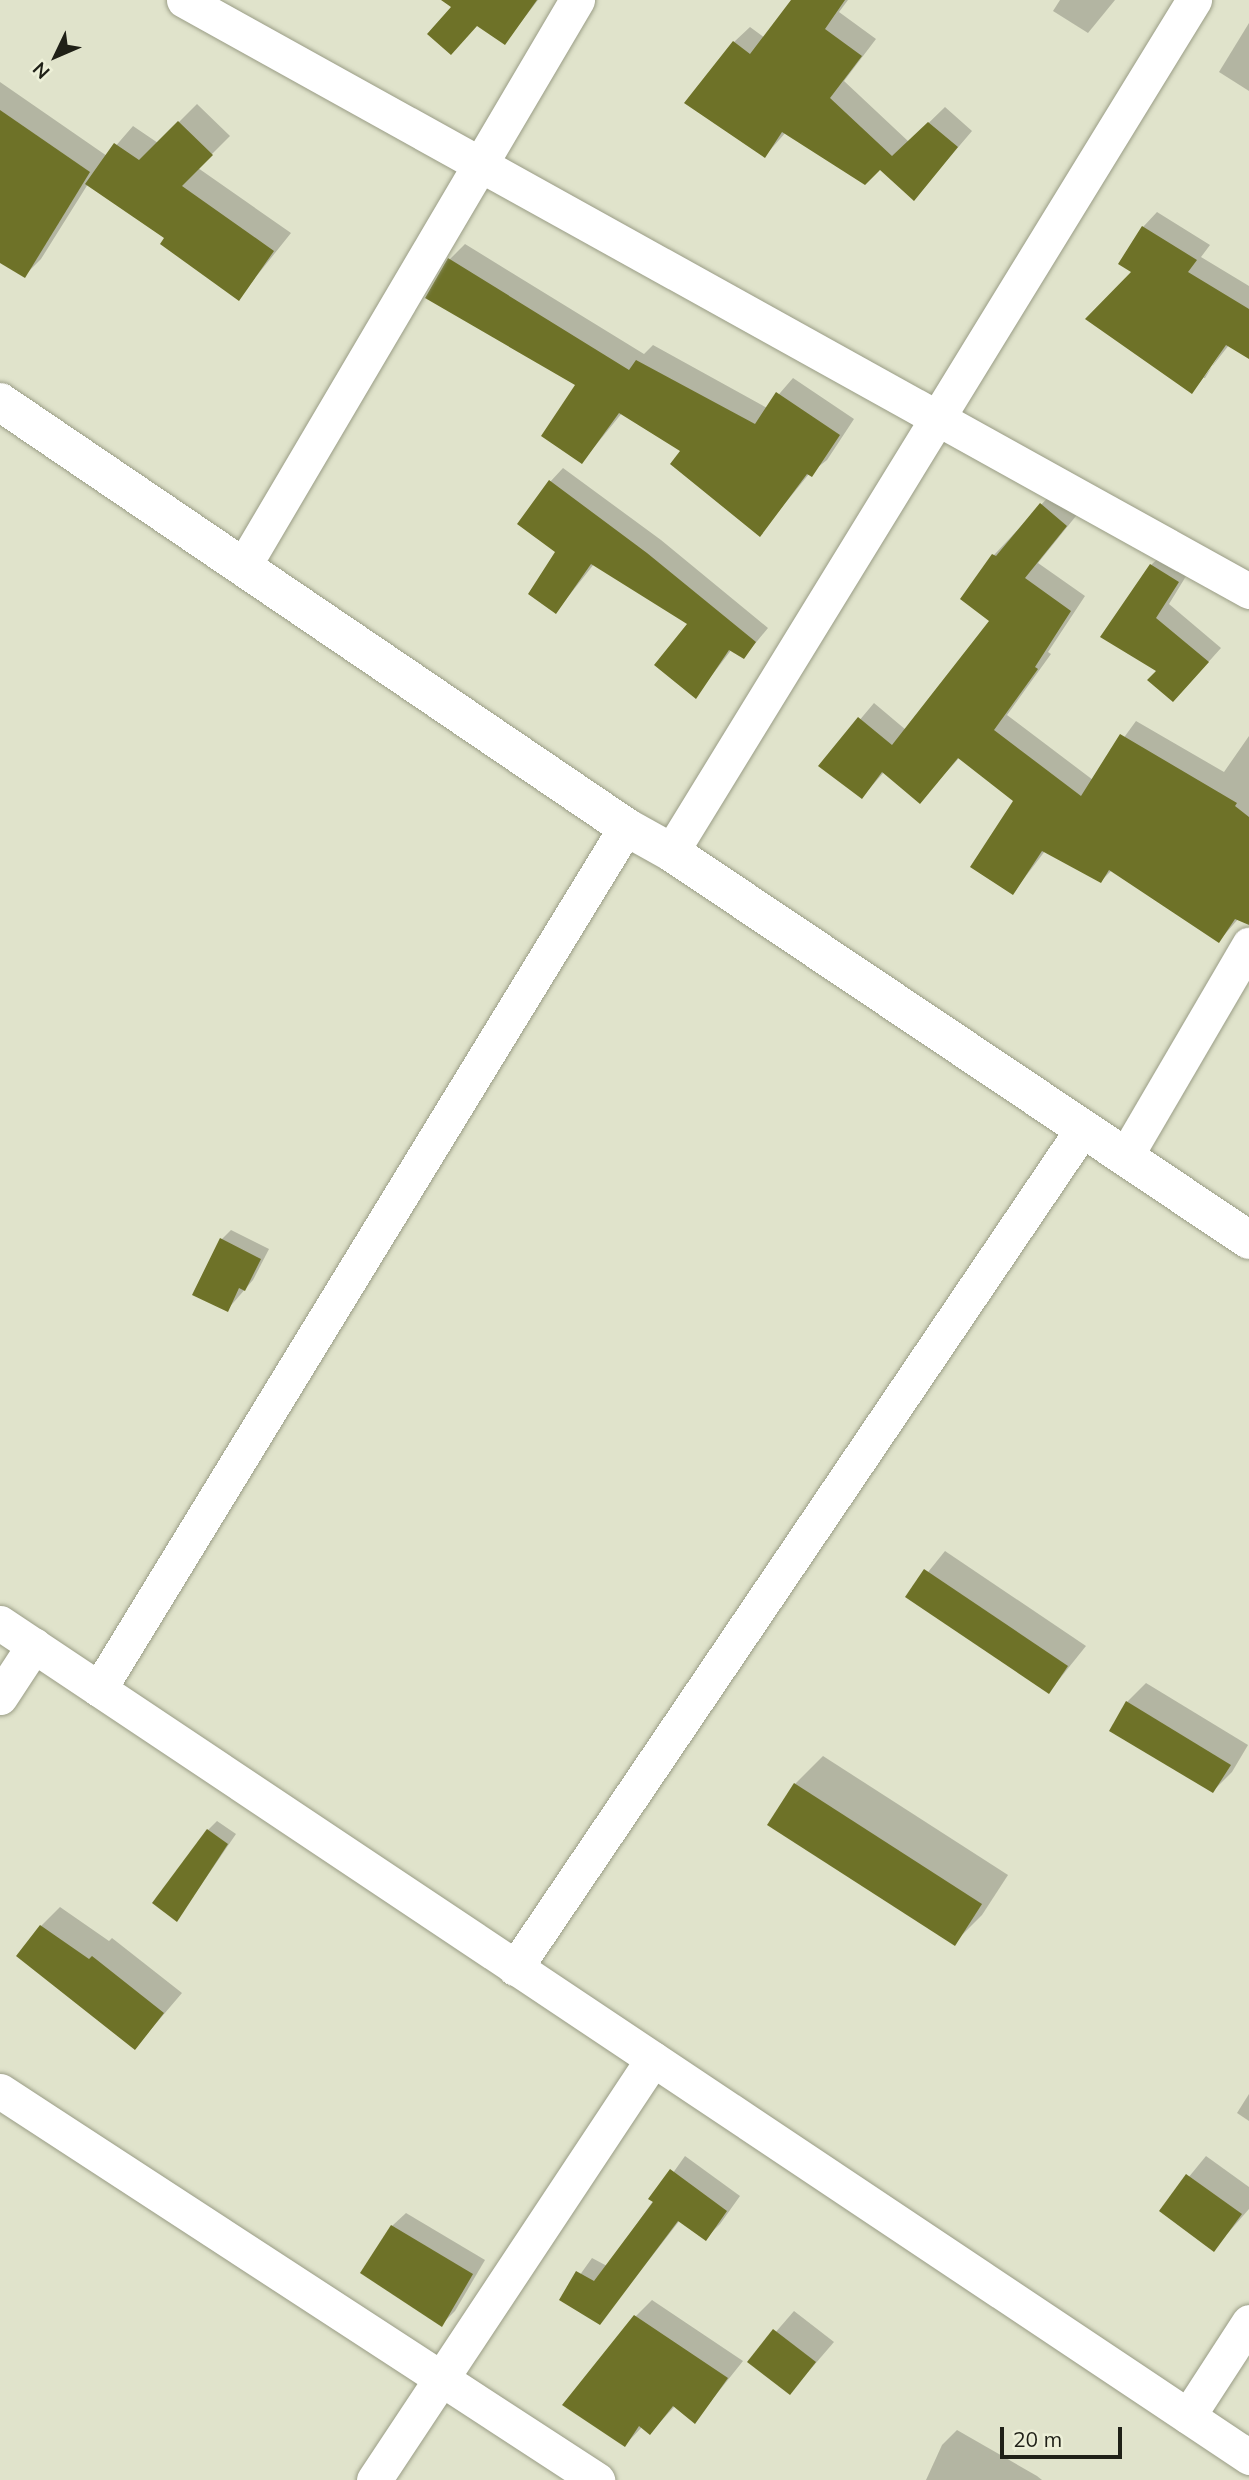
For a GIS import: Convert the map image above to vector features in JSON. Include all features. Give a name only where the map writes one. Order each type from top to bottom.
[{"type":"street","points":[[184,0],[1249,591]]},
{"type":"street","points":[[244,565],[577,0]]},
{"type":"street","points":[[671,852],[1194,0]]},
{"type":"street","points":[[0,401],[626,827],[671,852],[1249,1240]]},
{"type":"street","points":[[99,1689],[626,827]]},
{"type":"street","points":[[1125,1157],[1249,945]]},
{"type":"street","points":[[515,1968],[1082,1130]]},
{"type":"street","points":[[0,1623],[1249,2457]]},
{"type":"street","points":[[0,1697],[34,1645]]},
{"type":"street","points":[[374,2480],[653,2059]]},
{"type":"street","points":[[0,2091],[440,2381],[597,2480]]},
{"type":"street","points":[[1188,2416],[1249,2322]]},
{"type":"building","points":[[441,0],[537,0],[505,45],[477,26],[451,55],[427,34],[451,7]]},
{"type":"building","points":[[791,0],[845,0],[825,29],[862,56],[830,98],[892,156],[928,122],[958,147],[914,201],[880,170],[865,185],[782,132],[765,158],[684,103],[733,41],[750,54]]},
{"type":"building","points":[[0,110],[90,172],[25,278],[0,263]]},
{"type":"building","points":[[178,121],[213,155],[182,186],[274,251],[239,301],[160,244],[164,238],[85,184],[114,143],[139,160]]},
{"type":"building","points":[[1142,226],[1197,260],[1188,272],[1249,309],[1249,359],[1226,345],[1192,394],[1085,319],[1131,272],[1118,264]]},
{"type":"building","points":[[448,258],[629,370],[636,360],[755,424],[776,392],[840,435],[812,477],[807,474],[760,537],[670,464],[680,451],[619,413],[582,464],[541,436],[575,385],[425,298]]},
{"type":"building","points":[[549,480],[647,553],[756,642],[744,659],[729,650],[696,699],[654,665],[687,624],[591,564],[556,614],[528,594],[555,552],[517,524]]},
{"type":"building","points":[[1040,503],[1067,526],[1025,578],[1071,611],[1035,667],[1038,669],[994,730],[1081,796],[1120,734],[1237,803],[1235,806],[1249,817],[1249,925],[1235,919],[1219,943],[1109,870],[1101,883],[1042,851],[1013,895],[970,867],[1013,801],[958,758],[920,804],[882,772],[862,799],[818,766],[858,717],[892,745],[989,621],[960,599],[992,554],[996,556]]},
{"type":"building","points":[[1150,564],[1179,582],[1156,618],[1209,662],[1173,702],[1147,680],[1156,671],[1100,637]]},
{"type":"building","points":[[220,1238],[261,1259],[245,1291],[239,1288],[228,1312],[192,1295]]},
{"type":"building","points":[[924,1569],[1068,1666],[1049,1694],[905,1597]]},
{"type":"building","points":[[1126,1701],[1231,1765],[1213,1793],[1109,1731]]},
{"type":"building","points":[[794,1783],[982,1904],[955,1946],[767,1825]]},
{"type":"building","points":[[207,1829],[228,1844],[177,1922],[152,1903]]},
{"type":"building","points":[[40,1925],[89,1959],[92,1956],[164,2013],[135,2050],[16,1956]]},
{"type":"building","points":[[670,2169],[727,2211],[706,2241],[678,2221],[600,2325],[559,2300],[576,2271],[594,2281],[653,2202],[648,2199]]},
{"type":"building","points":[[1186,2174],[1242,2214],[1214,2252],[1159,2211]]},
{"type":"building","points":[[391,2225],[473,2274],[442,2327],[360,2273]]},
{"type":"building","points":[[634,2315],[728,2378],[695,2424],[673,2406],[650,2435],[639,2426],[625,2447],[562,2405]]},
{"type":"building","points":[[773,2329],[816,2362],[790,2395],[747,2362]]}]
